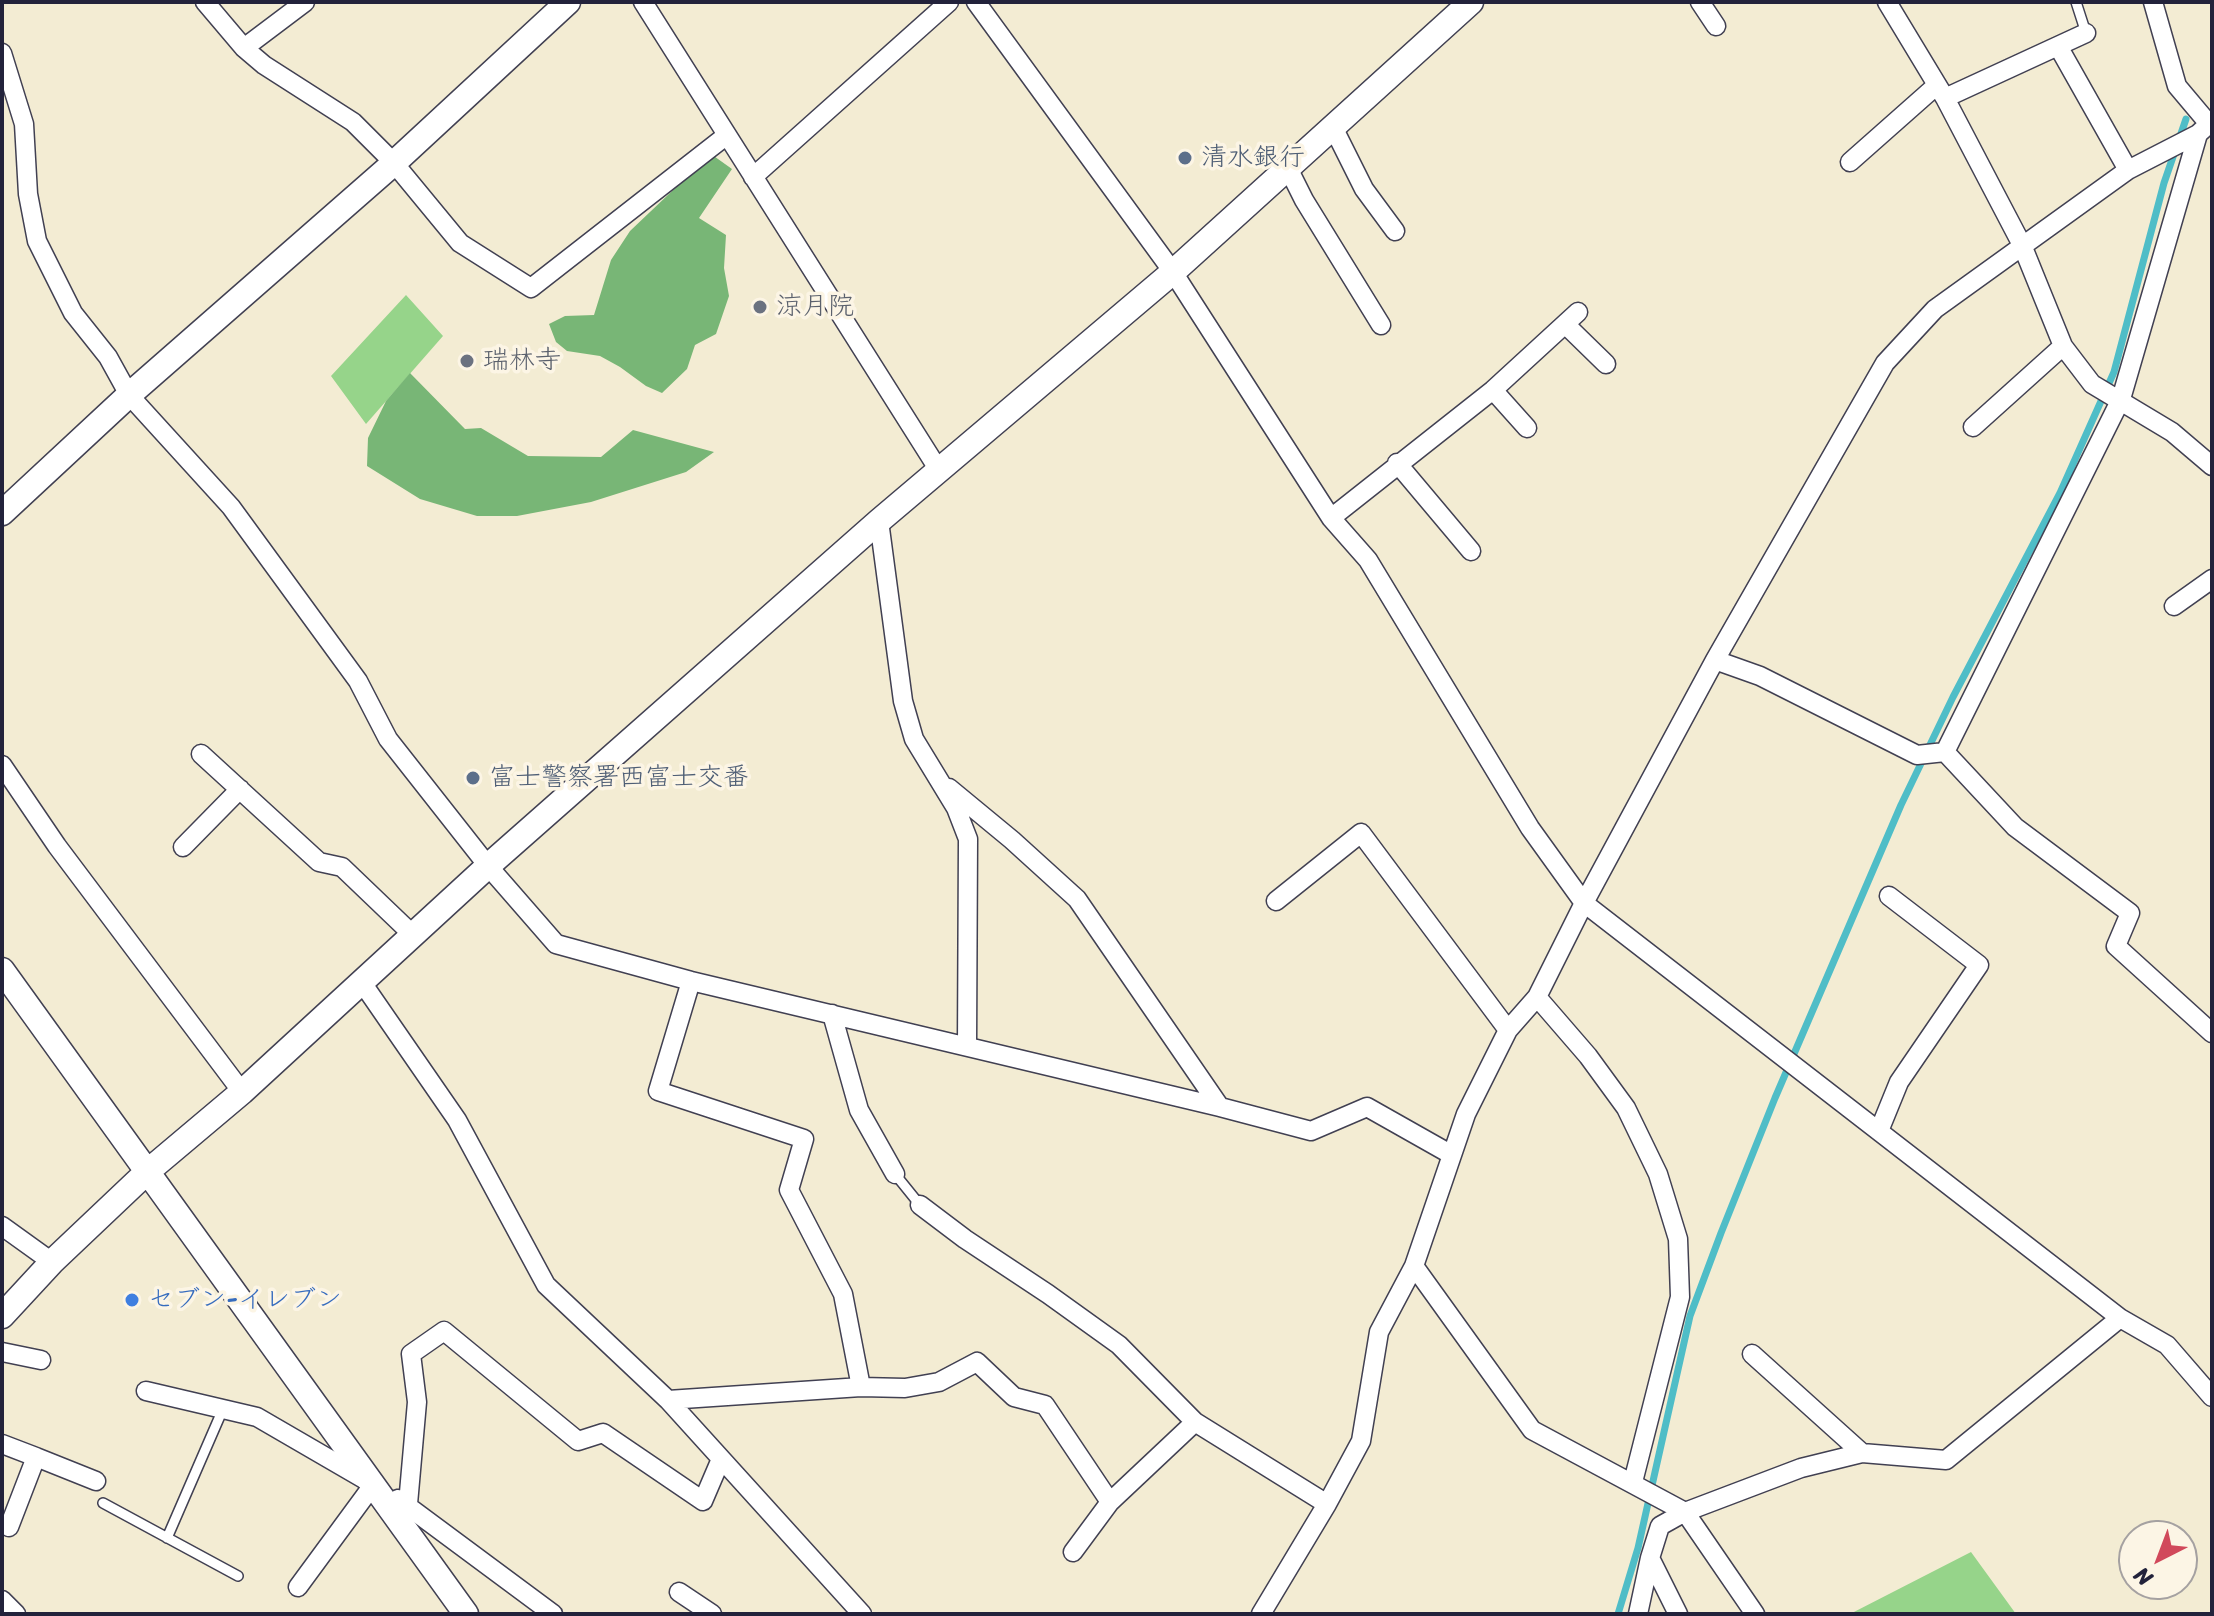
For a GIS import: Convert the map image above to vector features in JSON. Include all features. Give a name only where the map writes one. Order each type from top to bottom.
[{"type":"street","points":[[205,2],[244,48],[264,65],[353,122],[394,163],[460,243],[531,288],[727,135]]},
{"type":"street","points":[[244,48],[305,2]]},
{"type":"street","points":[[2,513],[129,395],[394,163],[568,2]]},
{"type":"street","points":[[643,2],[940,472]]},
{"type":"street","points":[[753,177],[949,2]]},
{"type":"street","points":[[976,2],[1173,272],[1331,518],[1368,560],[1530,828],[1584,903],[2120,1318],[2167,1345],[2212,1397]]},
{"type":"street","points":[[2,1316],[52,1262],[147,1172],[242,1092],[488,866],[879,521],[1173,272],[1471,2]]},
{"type":"street","points":[[1700,2],[1716,26]]},
{"type":"street","points":[[1887,2],[1941,92],[2022,245],[2063,346],[2095,385],[2172,432],[2212,466]]},
{"type":"street","points":[[1943,752],[2121,399],[2203,129],[2177,86],[2153,2]]},
{"type":"street","points":[[1850,162],[1941,92],[2086,33]]},
{"type":"street","points":[[2058,46],[2128,170]]},
{"type":"street","points":[[2,53],[24,124],[28,194],[37,241],[73,313],[108,357],[129,395],[231,507],[358,681],[388,739],[488,866],[556,944],[691,981],[1311,1131],[1367,1107],[1452,1155]]},
{"type":"street","points":[[1333,127],[1364,189],[1395,231]]},
{"type":"street","points":[[1261,1614],[1361,1441],[1379,1332],[1414,1266],[1466,1114],[1508,1030],[1537,997],[1715,660],[1885,363],[1935,309],[2128,170],[2203,129]]},
{"type":"street","points":[[1288,168],[1304,200],[1381,325]]},
{"type":"street","points":[[1331,518],[1493,390],[1572,318],[1606,364]]},
{"type":"street","points":[[1973,427],[2063,346]]},
{"type":"street","points":[[1493,390],[1527,428]]},
{"type":"street","points":[[1397,463],[1471,551]]},
{"type":"street","points":[[879,521],[903,701],[914,739],[956,808],[968,839],[967,1046]]},
{"type":"street","points":[[2174,606],[2212,579]]},
{"type":"street","points":[[1715,660],[1760,676],[1917,755],[1943,752]]},
{"type":"street","points":[[1943,752],[2015,827],[2130,913],[2116,946],[2212,1033]]},
{"type":"street","points":[[201,754],[319,862],[342,867],[413,935]]},
{"type":"street","points":[[2,765],[57,846],[242,1092]]},
{"type":"street","points":[[939,780],[1077,899],[1220,1107]]},
{"type":"street","points":[[183,847],[240,789]]},
{"type":"street","points":[[1276,901],[1361,833],[1508,1030]]},
{"type":"street","points":[[1879,1131],[1899,1082],[1979,965],[1889,896]]},
{"type":"street","points":[[2,970],[466,1614]]},
{"type":"street","points":[[361,981],[457,1120],[546,1285],[668,1400],[862,1614]]},
{"type":"street","points":[[691,981],[658,1091],[804,1139],[789,1190],[843,1294],[861,1387]]},
{"type":"street","points":[[1537,997],[1588,1056],[1626,1108],[1658,1174],[1678,1239],[1680,1297],[1635,1484]]},
{"type":"street","points":[[832,1014],[859,1110],[895,1174]]},
{"type":"street","points":[[920,1205],[1119,1345],[1195,1422],[1327,1504]]},
{"type":"street","points":[[2,1226],[52,1262]]},
{"type":"street","points":[[1414,1266],[1532,1430],[1685,1512],[1755,1614]]},
{"type":"street","points":[[1638,1614],[1660,1526],[1685,1512],[1801,1468],[1862,1453],[1946,1460],[2120,1318]]},
{"type":"street","points":[[408,1504],[417,1402],[411,1354],[444,1331],[578,1441],[603,1433],[703,1501],[721,1459]]},
{"type":"street","points":[[2,1352],[41,1360]]},
{"type":"street","points":[[1752,1354],[1862,1453]]},
{"type":"street","points":[[668,1400],[861,1387],[905,1388],[939,1382],[977,1362],[1014,1397],[1045,1405],[1110,1502]]},
{"type":"street","points":[[146,1391],[257,1417],[408,1504],[553,1614]]},
{"type":"street","points":[[1073,1552],[1110,1502],[1195,1422]]},
{"type":"street","points":[[2,1444],[96,1481]]},
{"type":"street","points":[[9,1527],[36,1457]]},
{"type":"street","points":[[298,1587],[373,1485]]},
{"type":"street","points":[[1650,1558],[1678,1614]]},
{"type":"street","points":[[679,1592],[712,1614]]},
{"type":"street","points":[[2,1600],[16,1614]]},
{"type":"lane","points":[[2076,2],[2086,33]]},
{"type":"lane","points":[[895,1174],[920,1205]]},
{"type":"lane","points":[[167,1538],[223,1409]]},
{"type":"lane","points":[[103,1503],[238,1576]]},
{"type":"green space","points":[[711,154],[732,169],[699,218],[726,235],[724,268],[729,296],[716,334],[695,345],[687,369],[662,393],[600,356],[567,351],[556,342],[549,324],[565,316],[594,315],[611,260],[630,231]]},
{"type":"green space","points":[[406,295],[443,336],[366,424],[331,376]]},
{"type":"green space","points":[[410,373],[465,429],[481,428],[528,456],[601,457],[633,430],[714,452],[686,472],[591,502],[517,516],[477,516],[420,499],[367,466],[368,438],[386,401]]},
{"type":"green space","points":[[1971,1552],[2016,1614],[1850,1614]]},
{"type":"waterway","points":[[1618,1614],[1638,1548],[1690,1316],[1721,1233],[1775,1098],[1901,805],[1953,697],[2060,493],[2114,372],[2164,183],[2186,119]]},
{"type":"place","name":"清水銀行","points":[[1185,158]]},
{"type":"place","name":"涼月院","points":[[760,307]]},
{"type":"place","name":"瑞林寺","points":[[467,361]]},
{"type":"place","name":"富士警察署西富士交番","points":[[473,778]]},
{"type":"place","name":"セブン-イレブン","points":[[132,1300]]}]
